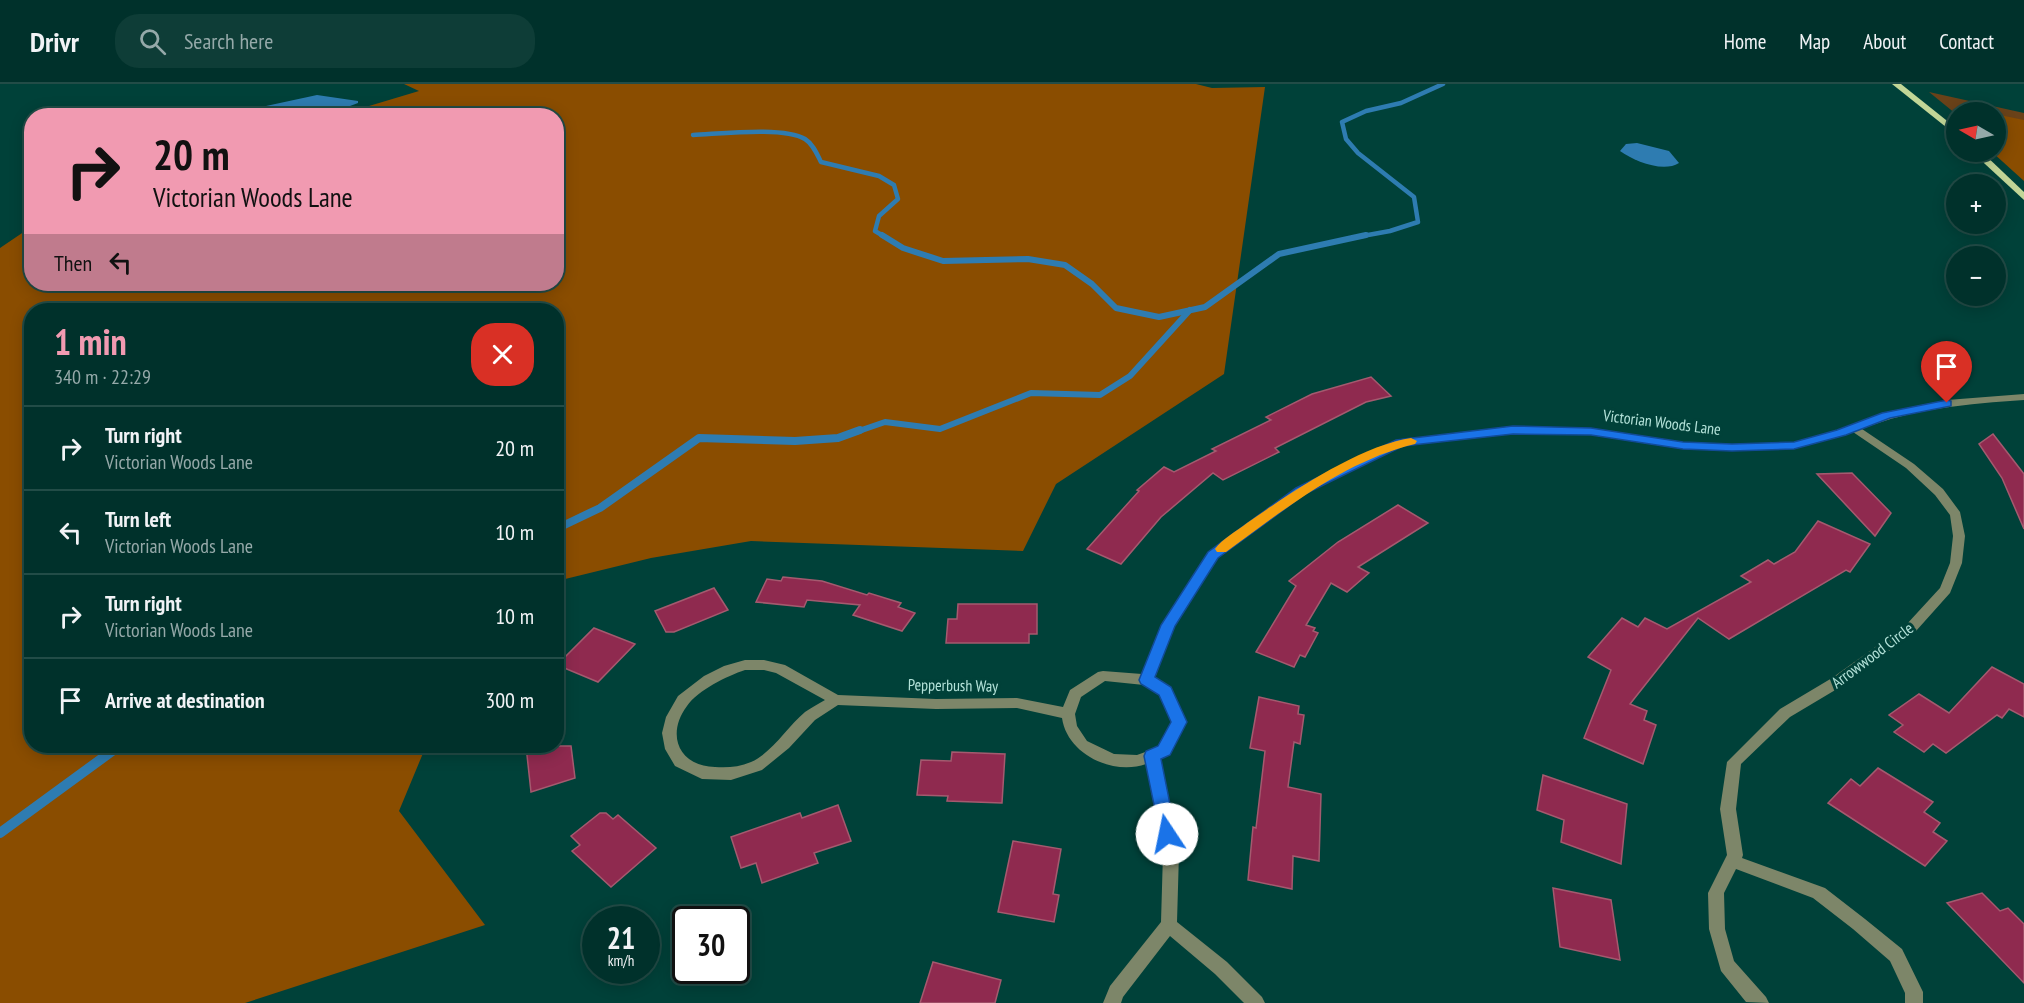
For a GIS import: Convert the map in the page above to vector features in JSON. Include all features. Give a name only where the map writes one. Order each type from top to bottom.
[{"type":"main road","points":[[1896,84],[1946,124]]},
{"type":"main road","points":[[1987,162],[2024,197]]},
{"type":"street","name":"Victorian Woods Lane","points":[[1147,680],[1168,625],[1213,555],[1300,491],[1400,443],[1513,430],[1591,432],[1683,446],[1732,448],[1794,445],[1887,416],[1947,403],[2024,397]]},
{"type":"street","name":"Arrowwood Circle","points":[[1760,1003],[1727,964],[1717,929],[1716,893],[1735,855],[1728,809],[1734,762],[1785,713],[1837,682],[1911,628],[1946,590],[1956,563],[1959,537],[1956,515],[1939,492],[1910,466],[1854,428]]},
{"type":"street","name":"Pepperbush Way","points":[[836,700],[810,717],[784,744],[757,766],[730,774],[702,773],[680,762],[672,749],[669,733],[673,717],[683,700],[709,680],[745,665],[764,665],[780,669],[836,700],[1017,704],[1068,714]]},
{"type":"street","points":[[1104,676],[1147,680],[1165,692],[1179,722],[1164,751],[1137,761],[1112,760],[1082,744],[1070,727],[1068,714],[1075,694],[1104,676]]},
{"type":"street","points":[[1112,1003],[1116,992],[1169,925],[1171,853],[1152,756]]},
{"type":"street","points":[[1732,861],[1819,893],[1859,924],[1896,955],[1914,992],[1914,1003]]},
{"type":"street","points":[[1169,925],[1221,968],[1256,1003]]},
{"type":"shaded area","points":[[404,84],[1196,84],[1212,88],[1265,87],[1224,374],[1056,484],[1023,551],[751,541],[651,558],[564,579],[564,303],[24,303],[24,753],[423,753],[399,811],[485,925],[245,1003],[0,1003],[0,248],[24,232],[24,291],[564,291],[564,108],[362,108],[419,91]]},
{"type":"shaded area","points":[[1929,92],[1974,102],[1946,102],[1946,106]]},
{"type":"shaded area","points":[[2006,109],[2024,113],[2024,173],[2006,157]]},
{"type":"shaded area","points":[[2006,116],[2024,120],[2024,181],[2003,162],[2006,162]]},
{"type":"water","points":[[317,95],[358,101],[345,108],[261,108]]},
{"type":"water","points":[[1637,143],[1669,151],[1679,163],[1665,167],[1657,166],[1641,162],[1620,151],[1626,144]]},
{"type":"building","points":[[1371,377],[1391,396],[1366,402],[1275,448],[1279,452],[1223,480],[1213,473],[1161,517],[1121,564],[1087,549],[1139,491],[1137,490],[1164,467],[1174,472],[1216,451],[1212,449],[1271,420],[1266,417],[1312,394]]},
{"type":"building","points":[[1993,434],[2024,474],[2024,529],[2002,478],[1979,444]]},
{"type":"building","points":[[1852,473],[1891,513],[1875,536],[1817,474]]},
{"type":"building","points":[[1398,505],[1428,523],[1358,567],[1369,573],[1347,592],[1331,583],[1306,625],[1315,628],[1313,631],[1318,633],[1305,657],[1300,655],[1294,667],[1256,652],[1296,586],[1289,581],[1338,542]]},
{"type":"building","points":[[1818,521],[1870,544],[1850,572],[1846,570],[1729,639],[1698,618],[1630,704],[1647,711],[1644,720],[1656,725],[1643,764],[1584,738],[1611,670],[1588,657],[1622,618],[1638,627],[1645,618],[1667,629],[1751,582],[1741,576],[1768,560],[1774,564],[1795,552]]},
{"type":"building","points":[[783,577],[822,581],[867,595],[869,593],[901,603],[898,607],[915,613],[902,631],[853,615],[860,605],[807,600],[804,607],[756,602],[767,579],[781,581]]},
{"type":"building","points":[[714,588],[728,610],[674,632],[666,632],[655,611]]},
{"type":"building","points":[[958,604],[1037,604],[1037,634],[1029,634],[1029,643],[946,643],[948,619],[957,619]]},
{"type":"building","points":[[594,628],[635,644],[598,682],[564,668],[564,658]]},
{"type":"building","points":[[1992,667],[2024,684],[2024,717],[2009,709],[2002,718],[1997,715],[1946,753],[1933,744],[1924,752],[1894,732],[1903,725],[1889,715],[1919,694],[1949,713]]},
{"type":"building","points":[[1259,697],[1299,706],[1298,714],[1304,715],[1300,744],[1294,742],[1288,787],[1321,794],[1319,861],[1293,856],[1292,889],[1248,880],[1253,827],[1256,828],[1265,751],[1250,748]]},
{"type":"building","points":[[564,746],[571,746],[575,778],[531,792],[527,753],[564,753]]},
{"type":"building","points":[[952,752],[1005,754],[1002,803],[947,801],[948,796],[917,795],[921,760],[951,761]]},
{"type":"building","points":[[1878,768],[1933,802],[1924,812],[1940,823],[1933,832],[1947,841],[1925,866],[1828,803],[1851,779],[1860,786]]},
{"type":"building","points":[[1543,775],[1627,804],[1621,864],[1561,842],[1564,820],[1537,810]]},
{"type":"building","points":[[838,805],[851,841],[814,853],[818,863],[762,883],[756,863],[741,868],[731,837],[800,813],[802,818]]},
{"type":"building","points":[[600,813],[606,813],[613,819],[618,815],[656,848],[611,887],[572,851],[580,845],[571,836]]},
{"type":"building","points":[[1013,841],[1061,849],[1053,894],[1059,895],[1054,922],[998,912]]},
{"type":"building","points":[[1553,888],[1611,900],[1620,960],[1560,947]]},
{"type":"building","points":[[1982,893],[2000,911],[2008,908],[2024,924],[2024,983],[1947,903]]},
{"type":"building","points":[[933,962],[1001,980],[995,1003],[920,1003]]},
{"type":"waterway","points":[[1357,237],[1390,231],[1418,222],[1414,197],[1358,153],[1346,139],[1342,122],[1366,111],[1401,103],[1443,84]]},
{"type":"waterway","points":[[693,135],[734,132],[795,135],[810,144],[821,162],[879,176],[894,185],[898,199],[879,216],[875,231],[885,237]]},
{"type":"waterway","points":[[882,235],[903,248],[943,261],[1028,259],[1065,265],[1092,284],[1116,308],[1159,317],[1190,310]]},
{"type":"waterway","points":[[1190,310],[1205,307],[1279,254],[1366,235]]},
{"type":"waterway","points":[[856,432],[885,422],[940,429],[1031,393],[1100,395],[1130,376],[1190,310]]},
{"type":"waterway","points":[[564,525],[600,508],[699,438],[795,441],[838,438],[860,430]]},
{"type":"waterway","points":[[0,833],[109,753]]},
{"type":"slow traffic","points":[[1221,549],[1300,491],[1358,461],[1400,443],[1411,441]]},
{"type":"route","points":[[1167,834],[1152,756],[1164,751],[1179,722],[1165,692],[1147,680],[1168,625],[1213,555],[1300,491],[1358,461],[1400,443],[1448,436],[1513,430],[1571,431],[1683,446],[1732,448],[1794,445],[1841,433],[1887,416],[1947,403]]}]
